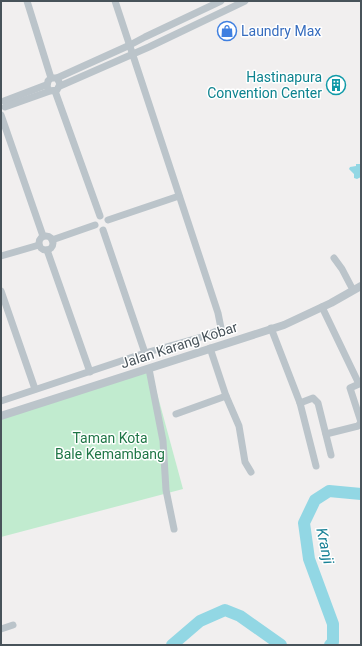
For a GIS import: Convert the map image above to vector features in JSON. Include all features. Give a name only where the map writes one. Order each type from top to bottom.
[{"type":"street","points":[[28,1],[54,78],[60,82],[53,88]]},
{"type":"street","points":[[1,401],[145,353],[206,336],[221,328],[218,313],[115,1]]},
{"type":"street","points":[[3,105],[53,88],[150,47],[245,1]]},
{"type":"street","points":[[100,216],[53,88],[48,81],[130,45],[218,2],[219,13]]},
{"type":"street","points":[[190,16],[196,24]]},
{"type":"street","points":[[145,37],[150,47]]},
{"type":"street","points":[[1,115],[44,236]]},
{"type":"street","points":[[108,220],[179,196]]},
{"type":"street","points":[[100,216],[105,216],[108,220]]},
{"type":"street","points":[[95,225],[95,221],[100,216]]},
{"type":"street","points":[[103,230],[108,225],[108,220]]},
{"type":"street","points":[[95,225],[98,229],[103,230]]},
{"type":"street","points":[[52,240],[95,225]]},
{"type":"street","points":[[103,230],[145,353]]},
{"type":"street","points":[[44,236],[49,237],[52,240]]},
{"type":"street","points":[[39,245],[40,239],[44,236]]},
{"type":"street","points":[[47,250],[52,245],[52,240]]},
{"type":"street","points":[[39,245],[42,249],[47,250]]},
{"type":"street","points":[[1,256],[39,245]]},
{"type":"street","points":[[47,250],[90,372]]},
{"type":"street","points":[[334,258],[342,269],[353,290]]},
{"type":"street","name":"Jalan Karang Kobar","points":[[1,416],[284,324],[322,307],[361,286]]},
{"type":"street","points":[[1,291],[35,390]]},
{"type":"street","points":[[322,307],[359,384],[350,388],[360,418],[361,428],[326,434]]},
{"type":"street","points":[[271,328],[300,403],[316,466]]},
{"type":"street","points":[[210,348],[226,396],[239,426],[245,462],[251,472]]},
{"type":"street","points":[[149,369],[163,441],[166,490],[174,529]]},
{"type":"street","points":[[176,414],[226,396]]},
{"type":"street","points":[[300,403],[313,398],[316,399],[331,455]]},
{"type":"street","points":[[2,626],[13,625]]},
{"type":"green space","name":"Taman Kota Bale Kemambang","points":[[151,371],[183,489],[1,537],[1,419]]},
{"type":"water","points":[[356,164],[361,164],[361,177],[357,179],[354,178],[354,174],[349,169],[350,167],[356,166]]},
{"type":"waterway","name":"Kranji","points":[[330,645],[333,642],[333,624],[309,559],[304,523],[315,500],[329,491],[361,494]]},
{"type":"waterway","name":"Kranji","points":[[172,645],[200,621],[225,610],[240,616],[281,645]]},
{"type":"place","name":"Laundry Max","points":[[227,31]]},
{"type":"place","name":"Hastinapura Convention Center","points":[[336,85]]}]
